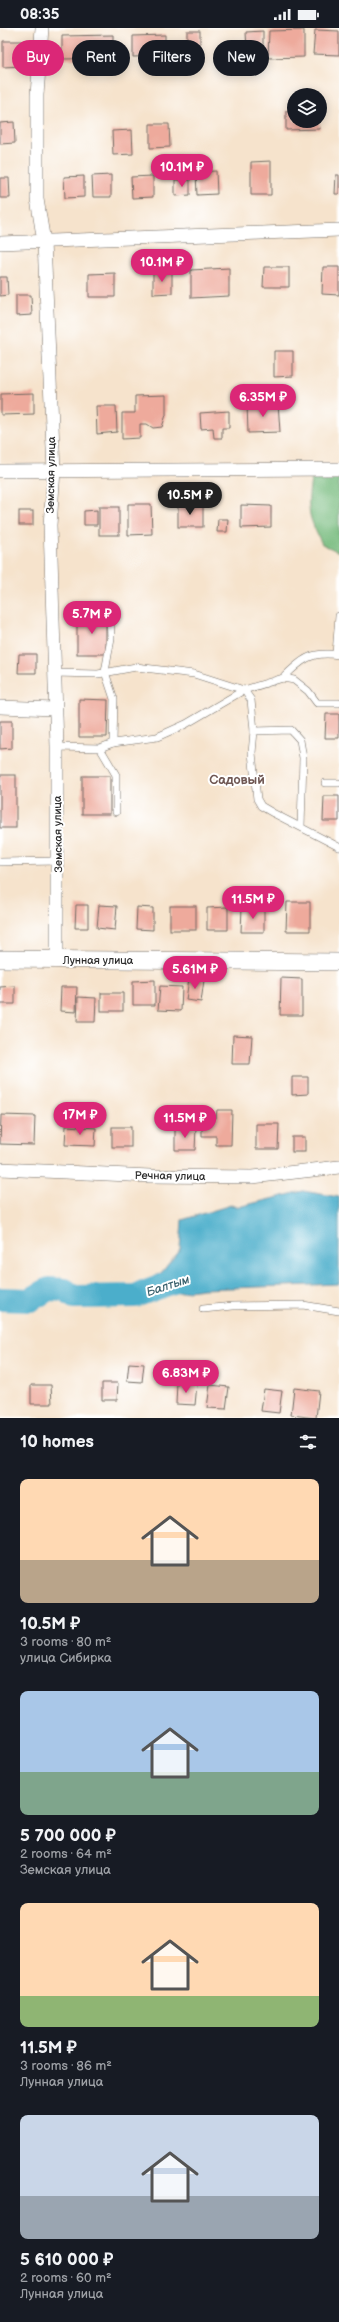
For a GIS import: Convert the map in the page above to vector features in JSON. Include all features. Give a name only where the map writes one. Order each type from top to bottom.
[{"type":"street","name":"Земская улица","points":[[42,28],[37,95],[37,199],[44,242],[54,471],[50,525],[57,747],[58,960]]},
{"type":"street","points":[[0,243],[339,230]]},
{"type":"street","points":[[0,472],[339,469]]},
{"type":"street","points":[[0,707],[55,708]]},
{"type":"street","name":"Лунная улица","points":[[0,959],[339,962]]},
{"type":"street","name":"Речная улица","points":[[0,1169],[150,1176],[252,1177],[339,1167]]},
{"type":"lane","points":[[283,678],[302,659],[313,654],[337,654],[339,616]]},
{"type":"lane","points":[[110,618],[110,644],[105,672],[114,699],[113,743]]},
{"type":"lane","points":[[54,673],[98,674],[136,667],[173,670],[194,674],[244,690],[252,700],[254,731],[252,753],[257,799],[267,809],[326,842],[339,847]]},
{"type":"lane","points":[[57,747],[100,748],[113,743],[157,737],[186,724],[244,690],[283,678],[294,680],[304,687],[317,703],[339,703]]},
{"type":"lane","points":[[254,731],[291,730],[300,740],[303,758],[301,827]]},
{"type":"lane","points":[[100,748],[116,775],[116,812]]},
{"type":"lane","points":[[325,783],[339,783]]},
{"type":"lane","points":[[0,862],[58,861]]},
{"type":"lane","points":[[203,1309],[233,1306],[303,1305],[339,1311]]},
{"type":"green space","points":[[323,476],[339,476],[339,552],[322,544],[311,520],[309,499],[311,480]]},
{"type":"water","points":[[303,1191],[339,1197],[339,1284],[203,1289],[145,1297],[140,1287],[162,1272],[180,1249],[182,1220],[231,1205],[238,1207]]},
{"type":"building","points":[[304,30],[304,57],[269,58],[269,31]]},
{"type":"building","points":[[315,30],[339,31],[339,55],[313,54]]},
{"type":"building","points":[[187,31],[200,31],[200,40],[187,40]]},
{"type":"building","points":[[263,31],[263,40],[246,40],[246,32]]},
{"type":"building","points":[[113,35],[113,40],[72,40],[72,59],[64,59],[64,40],[62,40],[62,36]]},
{"type":"building","points":[[165,35],[165,40],[138,40],[138,57],[133,57],[133,36]]},
{"type":"building","points":[[3,41],[12,41],[12,67],[3,67]]},
{"type":"building","points":[[286,111],[287,128],[320,129],[286,130]]},
{"type":"building","points":[[14,122],[15,143],[0,144],[0,123]]},
{"type":"building","points":[[150,124],[169,124],[170,147],[150,148]]},
{"type":"building","points":[[132,130],[133,154],[113,155],[112,131]]},
{"type":"building","points":[[271,161],[271,195],[251,195],[251,162]]},
{"type":"building","points":[[216,171],[217,194],[197,195],[196,172]]},
{"type":"building","points":[[111,175],[111,197],[93,197],[92,176]]},
{"type":"building","points":[[336,175],[339,175],[339,194],[335,194]]},
{"type":"building","points":[[84,176],[84,197],[65,198],[64,177]]},
{"type":"building","points":[[153,176],[153,197],[132,198],[131,177]]},
{"type":"building","points":[[0,178],[9,178],[10,198],[0,198]]},
{"type":"building","points":[[175,180],[190,180],[190,195],[175,196]]},
{"type":"building","points":[[264,267],[289,267],[289,287],[263,287]]},
{"type":"building","points":[[323,267],[339,267],[339,295],[322,294]]},
{"type":"building","points":[[229,268],[229,296],[191,298],[191,270]]},
{"type":"building","points":[[153,272],[172,272],[172,293],[153,294]]},
{"type":"building","points":[[115,273],[115,297],[89,297],[89,274]]},
{"type":"building","points":[[0,277],[7,277],[8,295],[0,296]]},
{"type":"building","points":[[16,295],[31,295],[32,315],[16,316]]},
{"type":"building","points":[[274,351],[293,351],[293,376],[274,377]]},
{"type":"building","points":[[34,393],[34,414],[1,415],[1,394]]},
{"type":"building","points":[[166,395],[166,415],[162,427],[153,428],[147,424],[140,424],[140,438],[122,439],[122,413],[135,413],[135,396]]},
{"type":"building","points":[[278,402],[280,432],[248,433],[247,403]]},
{"type":"building","points":[[96,406],[116,406],[117,432],[97,434]]},
{"type":"building","points":[[229,411],[229,428],[222,428],[222,438],[214,438],[213,428],[201,429],[200,413]]},
{"type":"building","points":[[128,504],[151,504],[152,534],[128,535]]},
{"type":"building","points":[[178,505],[203,505],[203,527],[178,527]]},
{"type":"building","points":[[241,505],[271,506],[271,527],[241,528]]},
{"type":"building","points":[[99,507],[119,507],[119,535],[99,535]]},
{"type":"building","points":[[97,510],[97,525],[84,525],[84,511]]},
{"type":"building","points":[[19,511],[33,511],[33,525],[19,525]]},
{"type":"building","points":[[218,519],[228,519],[227,532],[217,532]]},
{"type":"building","points":[[77,616],[106,616],[106,654],[77,654]]},
{"type":"building","points":[[19,654],[36,654],[36,673],[18,673]]},
{"type":"building","points":[[79,699],[108,700],[107,737],[79,737]]},
{"type":"building","points":[[326,714],[339,714],[339,738],[325,738]]},
{"type":"building","points":[[0,721],[12,721],[12,748],[0,749]]},
{"type":"building","points":[[0,775],[16,775],[16,828],[0,828]]},
{"type":"building","points":[[82,776],[110,776],[110,814],[82,814]]},
{"type":"building","points":[[324,796],[339,796],[339,821],[323,821]]},
{"type":"building","points":[[287,902],[310,902],[310,931],[286,931]]},
{"type":"building","points":[[76,905],[88,905],[88,928],[75,928]]},
{"type":"building","points":[[99,905],[117,906],[115,930],[97,928]]},
{"type":"building","points":[[170,906],[196,906],[196,930],[170,930]]},
{"type":"building","points":[[137,907],[153,908],[153,930],[136,929]]},
{"type":"building","points":[[228,907],[228,930],[207,930],[207,908]]},
{"type":"building","points":[[242,907],[264,907],[264,932],[241,932]]},
{"type":"building","points":[[189,978],[204,980],[201,1002],[186,1000]]},
{"type":"building","points":[[281,978],[302,979],[302,1015],[280,1015]]},
{"type":"building","points":[[155,980],[155,1005],[133,1005],[133,981]]},
{"type":"building","points":[[15,986],[15,1004],[0,1004],[0,987]]},
{"type":"building","points":[[160,986],[182,987],[181,1011],[158,1010]]},
{"type":"building","points":[[61,987],[77,987],[76,1012],[60,1011]]},
{"type":"building","points":[[101,993],[123,993],[123,1011],[101,1011]]},
{"type":"building","points":[[78,997],[96,998],[95,1022],[77,1022]]},
{"type":"building","points":[[233,1035],[252,1036],[250,1064],[232,1064]]},
{"type":"building","points":[[292,1077],[308,1077],[308,1094],[292,1095]]},
{"type":"building","points":[[217,1110],[232,1110],[231,1145],[216,1145],[216,1136],[202,1136],[202,1118],[216,1118]]},
{"type":"building","points":[[1,1115],[35,1116],[34,1145],[0,1144]]},
{"type":"building","points":[[256,1124],[279,1124],[278,1149],[256,1149]]},
{"type":"building","points":[[66,1126],[96,1128],[95,1146],[65,1145]]},
{"type":"building","points":[[112,1127],[131,1127],[131,1147],[112,1147]]},
{"type":"building","points":[[175,1128],[196,1128],[195,1150],[175,1150]]},
{"type":"building","points":[[292,1137],[305,1137],[305,1152],[292,1152]]},
{"type":"building","points":[[129,1363],[144,1364],[142,1382],[127,1381]]},
{"type":"building","points":[[177,1382],[197,1384],[195,1405],[176,1404]]},
{"type":"building","points":[[102,1383],[118,1383],[117,1400],[102,1400]]},
{"type":"building","points":[[31,1385],[51,1385],[52,1404],[31,1404]]},
{"type":"building","points":[[210,1385],[229,1387],[226,1409],[207,1408]]},
{"type":"building","points":[[294,1388],[319,1391],[316,1418],[291,1415]]},
{"type":"building","points":[[264,1389],[282,1391],[279,1413],[261,1411]]},
{"type":"waterway","name":"Балтым","points":[[0,1299],[30,1300],[49,1289],[65,1290],[74,1297],[135,1296],[173,1282]]},
{"type":"district","name":"Садовый","points":[[237,780]]}]
